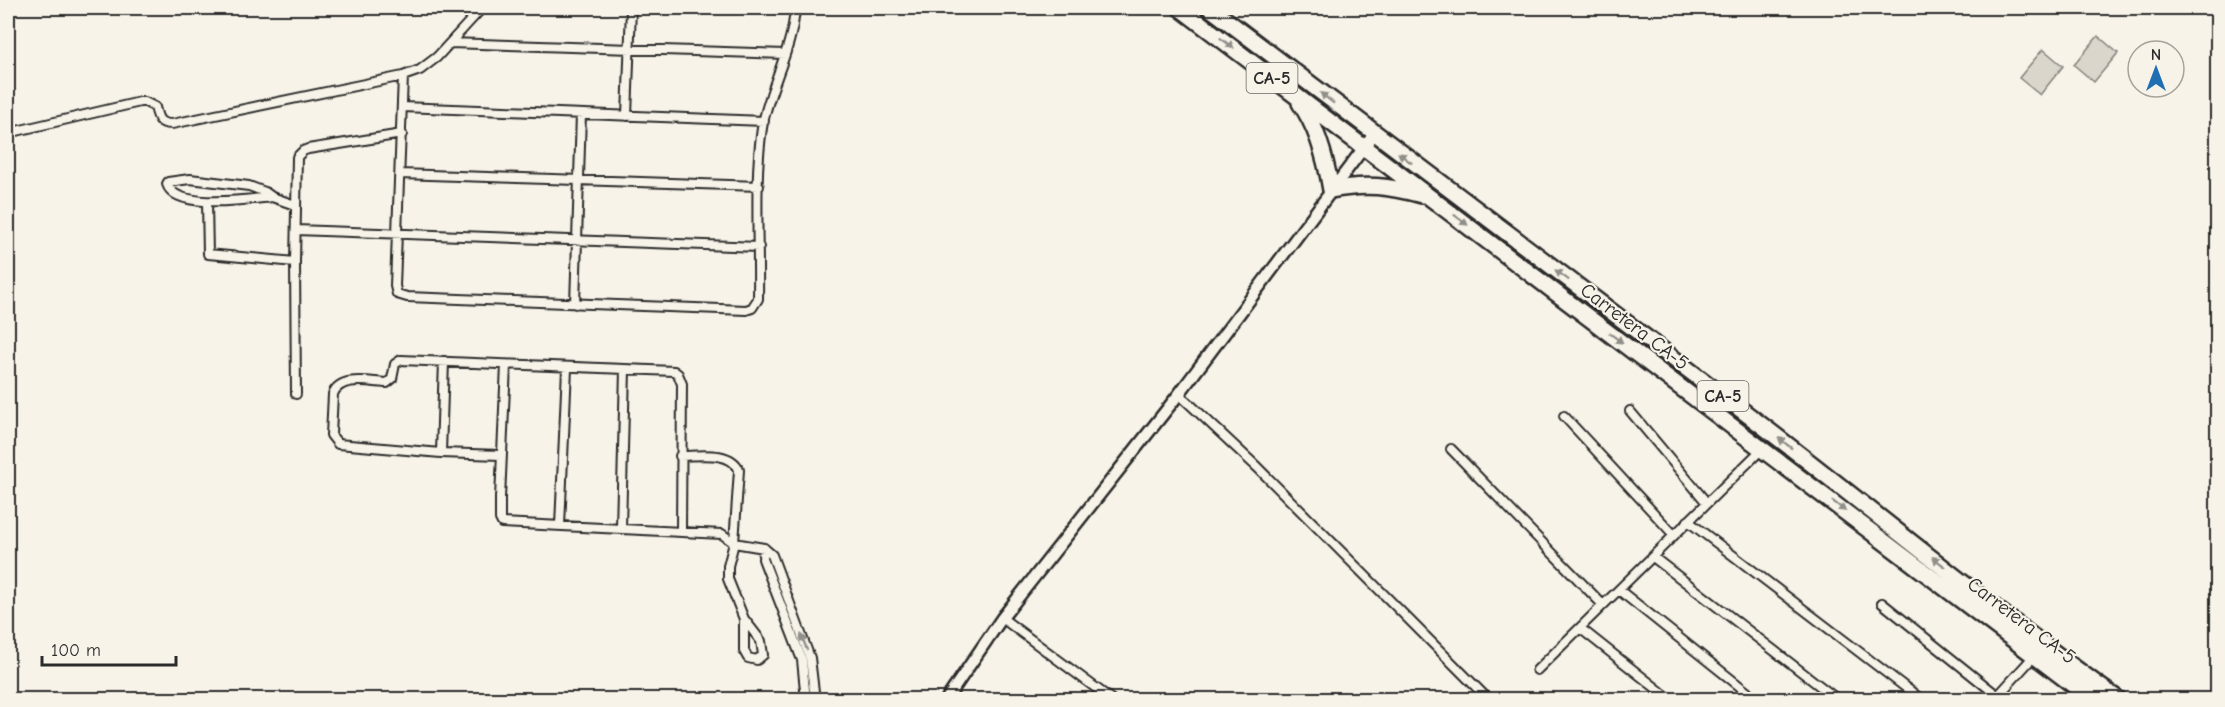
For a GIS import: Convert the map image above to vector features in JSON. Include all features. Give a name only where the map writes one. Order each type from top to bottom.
[{"type":"highway","name":"Carretera CA-5","points":[[1180,8],[2092,699]]},
{"type":"highway","name":"Carretera CA-5","points":[[1210,8],[2119,699]]},
{"type":"highway","points":[[1295,95],[1306,111],[1319,142],[1331,190],[1356,185],[1383,186],[1430,197]]},
{"type":"highway","points":[[1973,610],[1977,606],[1982,606],[2068,662]]},
{"type":"main road","points":[[945,699],[1002,618],[1179,394],[1374,134]]},
{"type":"street","points":[[8,133],[140,102],[146,102],[155,107],[157,118],[160,121],[172,124],[403,76],[420,70],[437,57],[482,8]]},
{"type":"street","points":[[627,116],[631,8]]},
{"type":"street","points":[[403,76],[395,285],[397,294],[575,304],[740,310],[752,308],[758,299],[759,186],[764,121],[785,54],[795,8]]},
{"type":"street","points":[[450,43],[785,54]]},
{"type":"street","points":[[402,107],[764,121]]},
{"type":"street","points":[[575,304],[581,114]]},
{"type":"street","points":[[296,394],[295,162],[297,157],[303,151],[402,134]]},
{"type":"street","points":[[400,174],[759,186]]},
{"type":"street","points":[[272,197],[207,202],[181,197],[170,191],[167,184],[181,179],[249,186],[296,205]]},
{"type":"street","points":[[207,202],[208,254],[295,262]]},
{"type":"street","points":[[296,230],[759,248]]},
{"type":"street","points":[[501,455],[343,445],[334,441],[331,435],[333,394],[339,384],[387,383],[392,379],[395,364],[401,360],[674,372],[681,378],[681,532]]},
{"type":"street","points":[[441,453],[444,361]]},
{"type":"street","points":[[506,365],[501,455],[500,511],[502,523],[722,534],[734,543],[764,548],[772,555],[810,658],[814,699]]},
{"type":"street","points":[[560,526],[567,368]]},
{"type":"street","points":[[621,528],[625,370]]},
{"type":"street","points":[[1179,394],[1257,467],[1489,699]]},
{"type":"street","points":[[1630,411],[1707,503]]},
{"type":"street","points":[[1564,416],[1674,535]]},
{"type":"street","points":[[1538,670],[1763,448]]},
{"type":"street","points":[[1451,449],[1603,605]]},
{"type":"street","points":[[680,456],[723,457],[737,464],[739,470],[734,543],[728,566],[728,579],[744,619],[761,641],[763,655],[757,660],[748,658],[744,651],[744,619]]},
{"type":"street","points":[[1689,521],[1922,699]]},
{"type":"street","points":[[764,548],[763,559],[802,660],[806,699]]},
{"type":"street","points":[[1653,557],[1838,699]]},
{"type":"street","points":[[1619,590],[1757,699]]},
{"type":"street","points":[[1882,603],[1996,698],[2034,656]]},
{"type":"street","points":[[2217,609],[2217,629]]},
{"type":"street","points":[[1002,618],[1112,699]]},
{"type":"street","points":[[1580,628],[1671,699]]},
{"type":"shaded area","points":[[2098,36],[2118,53],[2094,82],[2074,65]]},
{"type":"shaded area","points":[[2043,49],[2063,66],[2040,95],[2019,78]]}]
